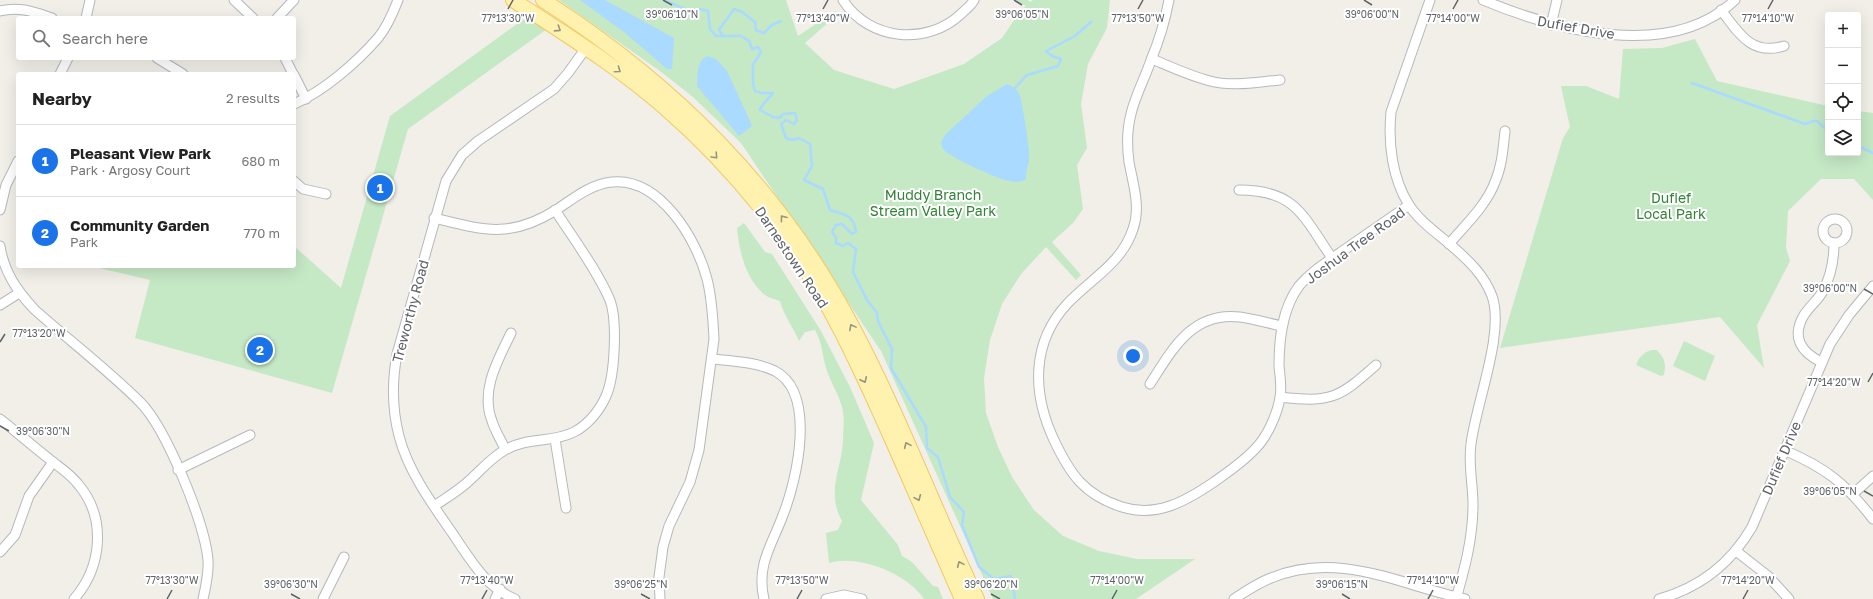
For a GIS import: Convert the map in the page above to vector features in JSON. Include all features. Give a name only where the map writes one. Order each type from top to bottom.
[{"type":"main road","name":"Darnestown Road","points":[[513,0],[586,48],[645,91],[704,145],[757,204],[802,266],[840,328],[883,420],[962,599]]},
{"type":"main road","name":"Darnestown Road","points":[[543,0],[596,35],[674,98],[728,152],[773,205],[796,235],[818,267],[855,332],[977,599]]},
{"type":"street","points":[[86,16],[90,0]]},
{"type":"street","points":[[234,0],[251,16]]},
{"type":"street","points":[[279,16],[294,0]]},
{"type":"street","points":[[296,103],[306,99],[328,85],[378,38],[392,16],[398,0]]},
{"type":"street","points":[[843,0],[858,17],[871,26],[893,34],[912,36],[921,35],[941,28],[952,22],[974,0]]},
{"type":"street","name":"Joshua Tree Road","points":[[1169,0],[1165,22],[1131,115],[1128,135],[1128,158],[1135,192],[1137,215],[1130,239],[1120,256],[1068,302],[1048,333],[1042,350],[1038,378],[1040,399],[1047,425],[1061,456],[1075,478],[1091,493],[1106,502],[1128,509],[1148,510],[1167,508],[1187,500],[1244,460],[1264,438],[1270,427],[1280,398],[1279,346],[1282,326],[1291,301],[1299,286],[1312,273],[1332,258],[1409,205]]},
{"type":"street","points":[[1234,599],[1272,578],[1293,571],[1322,567],[1345,567],[1363,571],[1459,598],[1471,539],[1473,503],[1471,446],[1474,421],[1491,357],[1495,312],[1492,296],[1480,273],[1409,205],[1394,167],[1390,126],[1396,95],[1430,0]]},
{"type":"street","name":"Dufief Drive","points":[[1483,0],[1514,13],[1551,25],[1599,34],[1653,34],[1672,32],[1690,27],[1721,10],[1735,0]]},
{"type":"street","points":[[1551,25],[1557,0]]},
{"type":"street","points":[[0,11],[10,8],[28,9],[47,16]]},
{"type":"street","points":[[1721,10],[1741,35],[1753,45],[1763,49],[1784,46]]},
{"type":"street","name":"Treworthy Road","points":[[515,599],[486,579],[474,565],[434,506],[408,462],[399,436],[393,406],[394,372],[397,354],[434,218],[446,181],[462,155],[478,141],[554,89],[586,48]]},
{"type":"street","points":[[1152,59],[1211,81],[1241,84],[1280,80]]},
{"type":"street","points":[[61,72],[67,60]]},
{"type":"street","points":[[162,60],[180,72]]},
{"type":"street","points":[[286,60],[292,72]]},
{"type":"street","points":[[296,79],[306,99]]},
{"type":"street","points":[[1449,244],[1477,212],[1495,183],[1502,159],[1505,131]]},
{"type":"street","points":[[0,210],[6,185],[16,165]]},
{"type":"street","points":[[434,218],[481,229],[501,230],[528,225],[594,186],[612,182],[640,186],[664,202],[677,218],[693,244],[707,278],[713,321],[712,359],[699,450],[690,482],[670,526],[663,547],[659,578],[660,599]]},
{"type":"street","points":[[296,183],[303,189],[326,194]]},
{"type":"street","points":[[1239,190],[1258,190],[1284,198],[1304,218],[1332,258]]},
{"type":"street","points":[[434,506],[470,481],[485,465],[505,449],[534,440],[555,438],[581,428],[593,417],[606,396],[610,380],[615,332],[613,309],[609,298],[593,268],[555,210]]},
{"type":"street","points":[[1821,362],[1809,356],[1802,349],[1798,333],[1804,316],[1815,303],[1828,282],[1834,261],[1834,243]]},
{"type":"street","points":[[0,246],[9,276],[19,293],[35,310],[141,403],[161,431],[199,518],[205,540],[208,561],[207,583],[203,599]]},
{"type":"street","name":"Dufief Drive","points":[[1660,599],[1673,595],[1702,581],[1736,551],[1752,527],[1821,362],[1830,344],[1849,315],[1873,286]]},
{"type":"street","points":[[0,305],[19,293]]},
{"type":"street","points":[[1150,384],[1174,347],[1186,333],[1204,322],[1219,318],[1238,317],[1282,326]]},
{"type":"street","points":[[505,449],[491,420],[489,394],[494,369],[511,334]]},
{"type":"street","points":[[712,359],[754,364],[775,371],[786,380],[797,399],[800,420],[792,490],[783,517],[765,555],[762,571],[764,599]]},
{"type":"street","points":[[1280,398],[1314,401],[1326,399],[1351,387],[1376,365]]},
{"type":"street","points":[[0,419],[68,473],[86,494],[93,509],[97,527],[98,542],[92,570],[82,590],[74,599]]},
{"type":"street","points":[[178,470],[250,435]]},
{"type":"street","points":[[555,438],[566,508]]},
{"type":"street","points":[[1784,450],[1822,468],[1853,494],[1873,519]]},
{"type":"street","points":[[0,552],[15,535],[29,496],[53,462]]},
{"type":"street","points":[[1853,494],[1873,476]]},
{"type":"street","points":[[1736,551],[1768,576],[1789,599]]},
{"type":"street","points":[[323,599],[344,557]]},
{"type":"street","points":[[495,599],[500,589]]},
{"type":"street","points":[[826,599],[844,595],[862,599]]},
{"type":"green space","name":"Muddy Branch Stream Valley Park","points":[[559,0],[786,0],[798,36],[835,11],[838,14],[805,43],[834,70],[894,89],[964,64],[1002,38],[1021,10],[1026,6],[1015,0],[1027,0],[1031,2],[1033,0],[1110,0],[1107,28],[1088,64],[1081,104],[1087,148],[1077,165],[1083,209],[1073,223],[1052,242],[1081,275],[1076,280],[1046,247],[1021,274],[1002,304],[990,340],[984,378],[986,413],[998,447],[1012,477],[1034,510],[1063,536],[1099,551],[1137,559],[1195,559],[1136,599],[993,599],[881,351],[741,143],[693,97],[660,71]]},
{"type":"green space","points":[[528,16],[547,29],[408,129],[332,393],[135,338],[150,280],[99,268],[296,268],[296,248],[341,288],[390,116]]},
{"type":"green space","name":"Dufief Local Park","points":[[1695,39],[1717,81],[1825,105],[1825,156],[1861,156],[1861,111],[1873,113],[1873,200],[1854,179],[1821,179],[1788,211],[1786,248],[1790,261],[1757,325],[1764,368],[1720,317],[1500,348],[1563,138],[1570,127],[1561,86],[1586,86],[1619,99],[1623,49],[1662,48]]},
{"type":"green space","points":[[744,223],[765,252],[772,254],[821,331],[850,387],[874,443],[861,500],[898,545],[902,556],[912,562],[933,586],[938,587],[943,599],[924,599],[906,581],[881,568],[854,561],[829,563],[826,533],[838,530],[842,521],[837,510],[835,491],[843,441],[844,420],[842,407],[827,371],[820,340],[815,330],[805,332],[799,341],[780,301],[770,298],[758,289],[748,273],[742,255],[737,228]]},
{"type":"green space","points":[[1684,341],[1715,356],[1705,381],[1673,366]]},
{"type":"green space","points":[[1657,350],[1662,356],[1665,364],[1664,375],[1661,376],[1636,365],[1638,360],[1646,352]]},
{"type":"water","points":[[580,0],[605,0],[674,38],[672,69],[667,69],[624,32]]},
{"type":"water","points":[[707,56],[716,59],[727,71],[752,126],[739,136],[697,86],[699,65]]},
{"type":"water","points":[[1007,84],[1017,90],[1019,94],[1028,138],[1029,161],[1026,171],[1026,179],[1024,181],[1014,182],[1002,179],[972,166],[948,153],[943,149],[941,142],[946,134],[987,96]]},
{"type":"waterway","points":[[664,0],[690,11],[699,9],[708,11],[710,29],[716,36],[741,36],[749,41],[752,49],[758,47],[761,52],[753,65],[753,84],[755,91],[762,93],[773,93],[762,105],[760,110],[773,117],[780,118],[783,114],[795,113],[797,120],[794,124],[786,120],[781,124],[786,138],[792,140],[799,138],[810,144],[812,166],[804,180],[823,189],[830,210],[848,216],[853,222],[856,232],[852,234],[842,224],[836,225],[832,232],[836,237],[836,243],[843,246],[848,243],[856,249],[853,272],[867,300],[877,313],[878,321],[892,349],[891,368],[926,427],[927,448],[938,457],[950,497],[964,512],[962,525],[979,567],[994,579],[1011,576],[1015,599]]},
{"type":"waterway","points":[[723,36],[719,30],[734,9],[742,12],[755,22],[756,30],[764,33],[772,25],[781,21]]},
{"type":"waterway","points":[[1015,88],[1027,75],[1058,66],[1061,59],[1052,56],[1046,51],[1075,36],[1091,22]]},
{"type":"waterway","points":[[1692,83],[1805,124],[1817,121],[1825,128]]},
{"type":"waterway","points":[[1861,147],[1873,153]]},
{"type":"place","name":"Pleasant View Park","points":[[380,188]]},
{"type":"place","name":"Community Garden","points":[[260,350]]}]
